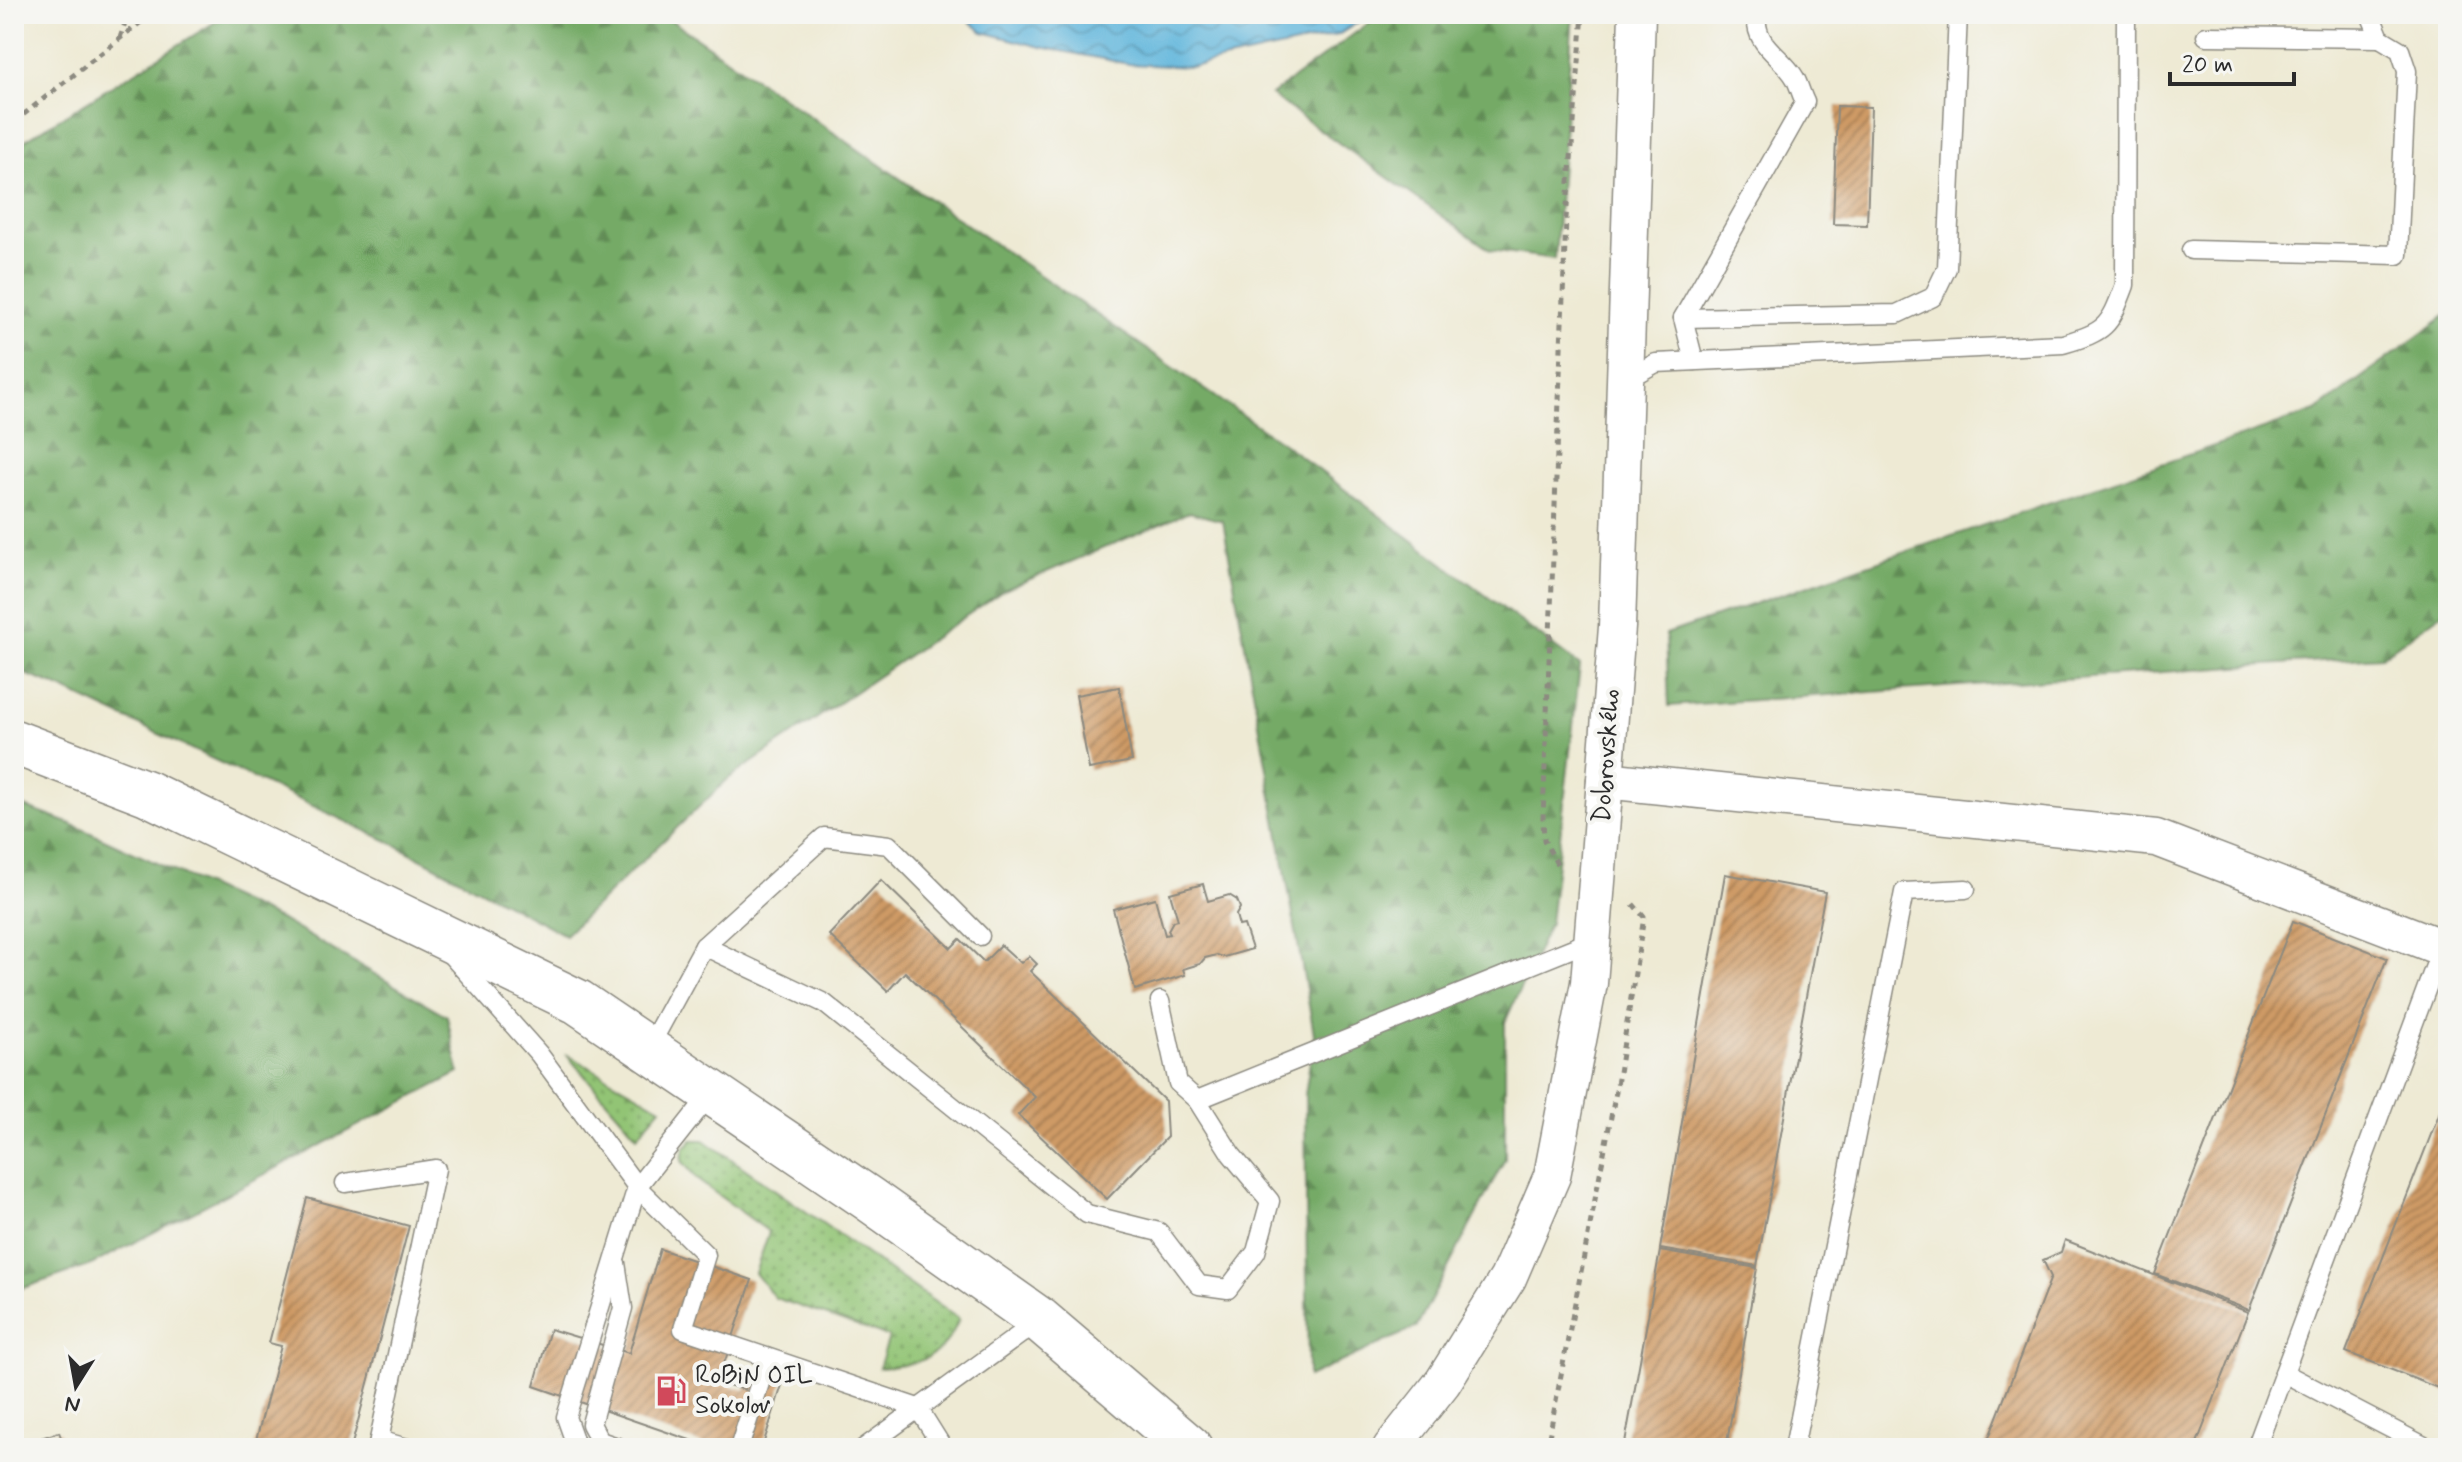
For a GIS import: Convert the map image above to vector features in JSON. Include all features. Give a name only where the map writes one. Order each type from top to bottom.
[{"type":"main road","points":[[14,742],[147,793],[578,1002],[1040,1320],[1190,1448]]},
{"type":"street","name":"Dobrovského","points":[[1391,1448],[1443,1382],[1508,1278],[1552,1176],[1589,983],[1617,627],[1637,14]]},
{"type":"street","points":[[1605,780],[2156,838],[2445,949]]},
{"type":"lane","points":[[1694,361],[1683,318],[1805,102],[1794,76],[1773,56],[1755,27],[1757,14]]},
{"type":"lane","points":[[1683,318],[1897,314],[1933,297],[1947,268],[1958,14]]},
{"type":"lane","points":[[1625,380],[1656,363],[2063,344],[2096,334],[2112,318],[2125,285],[2126,14]]},
{"type":"lane","points":[[2370,14],[2380,38]]},
{"type":"lane","points":[[2191,250],[2398,255],[2407,71],[2400,50],[2380,38],[2206,36]]},
{"type":"lane","points":[[648,1049],[704,946],[824,837],[889,845],[980,936]]},
{"type":"lane","points":[[1794,1448],[1904,892],[1966,889]]},
{"type":"lane","points":[[425,926],[539,1054],[637,1187],[706,1255],[683,1329],[918,1408],[943,1448]]},
{"type":"lane","points":[[1197,1100],[1593,940]]},
{"type":"lane","points":[[704,946],[824,1003],[1087,1214],[1159,1232],[1199,1285],[1228,1289],[1256,1252],[1270,1201],[1231,1154],[1197,1100],[1178,1083],[1160,1001]]},
{"type":"lane","points":[[2256,1448],[2445,949]]},
{"type":"lane","points":[[577,1448],[566,1417],[637,1187],[712,1092]]},
{"type":"lane","points":[[345,1183],[436,1169],[378,1444],[407,1448]]},
{"type":"lane","points":[[615,1257],[623,1308],[591,1424],[600,1441],[620,1448]]},
{"type":"lane","points":[[864,1448],[1040,1320]]},
{"type":"lane","points":[[739,1448],[768,1358]]},
{"type":"lane","points":[[2284,1373],[2428,1448]]},
{"type":"path","points":[[120,39],[128,14]]},
{"type":"path","points":[[14,122],[151,14]]},
{"type":"green space","points":[[228,14],[662,14],[1284,444],[1580,666],[1550,923],[1505,1022],[1505,1159],[1417,1327],[1308,1377],[1305,1095],[1314,1034],[1223,521],[1189,512],[1004,590],[728,779],[565,935],[392,843],[52,684],[14,670],[14,147]]},
{"type":"green space","points":[[1381,14],[1573,14],[1555,259],[1490,250],[1271,95]]},
{"type":"green space","points":[[2448,314],[2448,609],[2381,657],[1669,706],[1666,634],[2316,411]]},
{"type":"green space","points":[[14,803],[71,824],[283,921],[447,1016],[459,1073],[91,1265],[14,1291]]},
{"type":"green space","points":[[566,1054],[661,1108],[637,1136]]},
{"type":"green space","points":[[692,1140],[704,1140],[959,1319],[953,1333],[937,1351],[918,1362],[879,1368],[889,1337],[775,1298],[755,1273],[769,1232],[699,1181],[682,1161],[684,1148]]},
{"type":"water","points":[[960,14],[1371,14],[1338,35],[1191,67],[1129,64],[1041,47],[983,32]]},
{"type":"building","points":[[1837,106],[1871,107],[1867,225],[1833,224]]},
{"type":"building","points":[[1119,687],[1132,761],[1089,769],[1076,695]]},
{"type":"building","points":[[1725,874],[1825,892],[1757,1266],[1660,1249]]},
{"type":"building","points":[[881,880],[951,948],[960,939],[984,962],[1001,945],[1021,963],[1029,956],[1037,964],[1030,971],[1165,1101],[1167,1137],[1107,1199],[1018,1115],[1035,1097],[905,972],[888,991],[829,935]]},
{"type":"building","points":[[1203,884],[1208,901],[1229,895],[1237,900],[1239,926],[1244,925],[1252,949],[1224,957],[1205,958],[1200,964],[1183,969],[1185,975],[1135,990],[1113,909],[1155,898],[1165,935],[1170,934],[1168,930],[1173,921],[1178,920],[1170,893]]},
{"type":"building","points":[[2293,921],[2387,958],[2249,1310],[2155,1274]]},
{"type":"building","points":[[2448,1091],[2448,1392],[2346,1352]]},
{"type":"building","points":[[307,1198],[409,1226],[351,1448],[254,1448],[281,1346],[269,1343]]},
{"type":"building","points":[[2065,1240],[2248,1312],[2195,1448],[1985,1448],[2051,1277],[2043,1260],[2061,1252]]},
{"type":"building","points":[[660,1249],[752,1280],[718,1382],[745,1390],[748,1371],[783,1382],[762,1448],[713,1448],[534,1386],[550,1329],[629,1353]]},
{"type":"building","points":[[1660,1251],[1757,1268],[1726,1448],[1624,1448]]},
{"type":"building","points":[[59,1432],[65,1448],[14,1447]]},
{"type":"place","name":"RoBiN OIL Sokolov","points":[[671,1391]]}]
